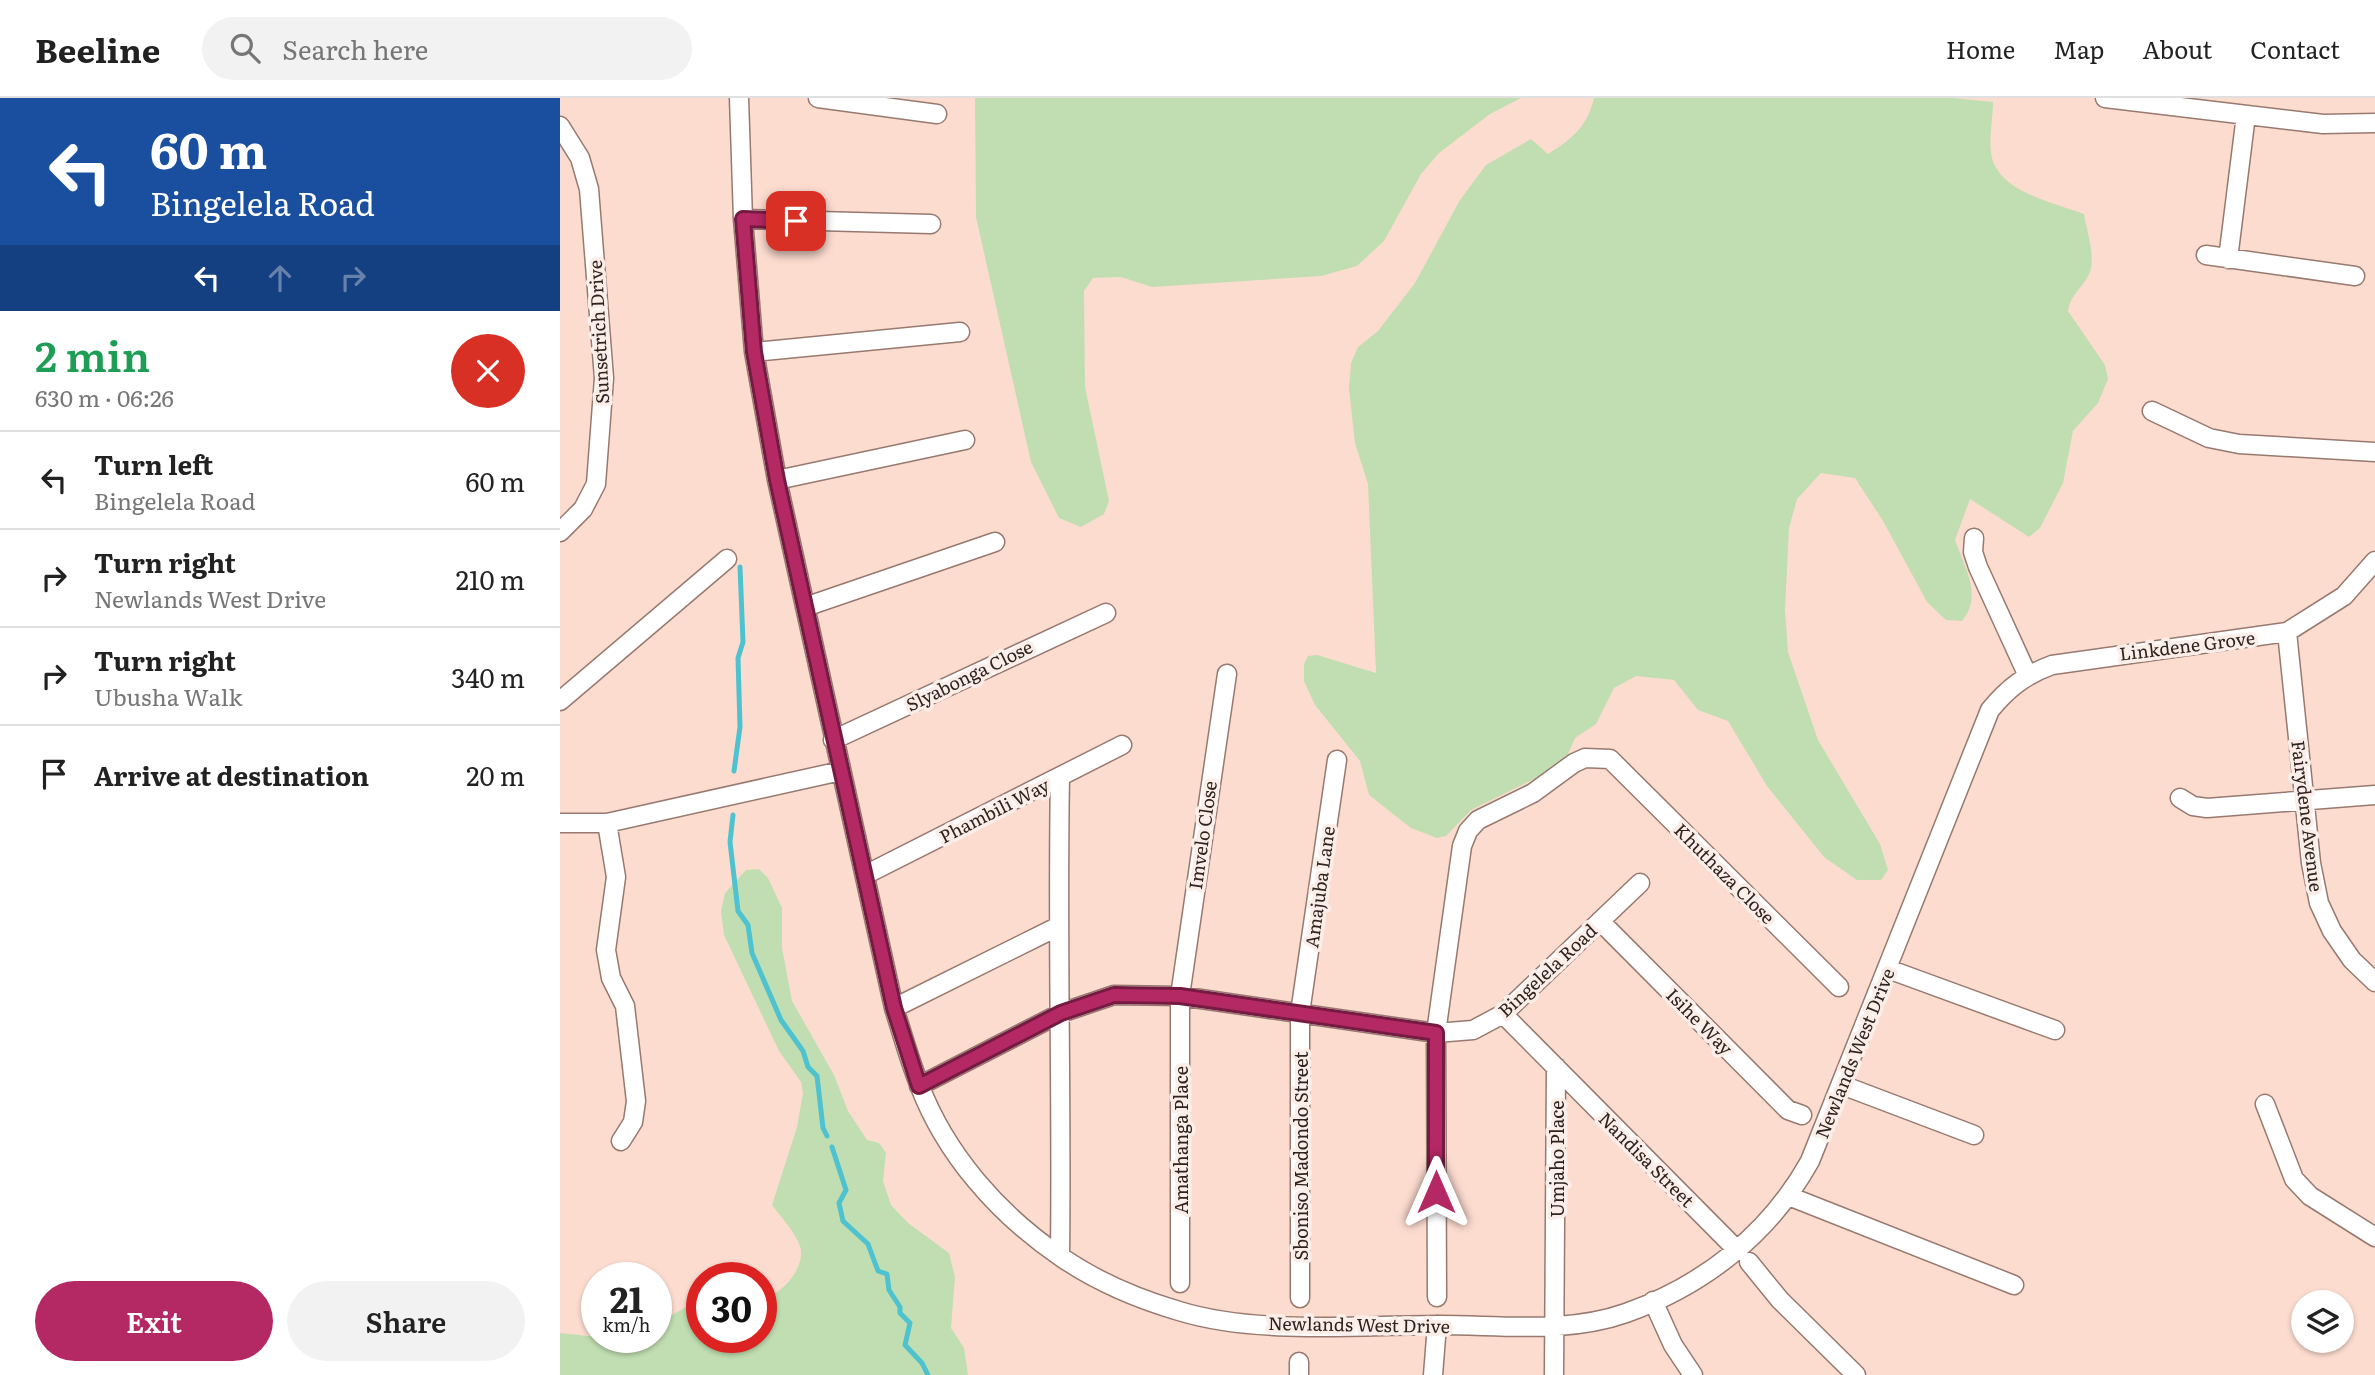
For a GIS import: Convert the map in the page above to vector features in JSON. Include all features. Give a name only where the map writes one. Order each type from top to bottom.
[{"type":"street","name":"Newlands West Drive","points":[[738,98],[743,219],[754,352],[777,480],[833,740],[867,874],[894,1008],[919,1086],[958,1158],[1010,1219],[1060,1256],[1116,1287],[1180,1312],[1212,1318],[1300,1326],[1556,1327],[1624,1314],[1744,1257],[1791,1197],[1810,1161],[1990,710]]},
{"type":"street","points":[[818,98],[937,114]]},
{"type":"street","points":[[2105,98],[2323,124],[2375,123]]},
{"type":"street","points":[[2228,259],[2246,115]]},
{"type":"street","name":"Sunsetrich Drive","points":[[560,126],[580,159],[589,189],[604,378],[596,484],[583,509],[560,532]]},
{"type":"street","points":[[743,219],[930,225]]},
{"type":"street","points":[[2206,255],[2355,276]]},
{"type":"street","points":[[754,352],[960,331]]},
{"type":"street","points":[[2152,411],[2208,438],[2239,444],[2375,452]]},
{"type":"street","points":[[777,480],[965,440]]},
{"type":"street","points":[[1974,538],[1973,552],[1978,567],[2027,674]]},
{"type":"street","points":[[805,607],[995,542]]},
{"type":"street","points":[[560,701],[727,559]]},
{"type":"street","name":"Linkdene Grove","points":[[1990,710],[2027,674],[2077,659],[2287,632],[2344,596],[2375,561]]},
{"type":"street","name":"Slyabonga Close","points":[[833,740],[1106,612]]},
{"type":"street","name":"Fairydene Avenue","points":[[2287,632],[2304,800],[2319,903],[2339,941],[2375,982]]},
{"type":"street","name":"Imvelo Close","points":[[1180,996],[1227,674]]},
{"type":"street","name":"Phambili Way","points":[[867,874],[1122,746]]},
{"type":"street","name":"Khuthaza Close","points":[[1436,1033],[1464,838],[1478,820],[1533,793],[1574,763],[1586,758],[1610,759],[1839,987]]},
{"type":"street","name":"Amajuba Lane","points":[[1300,1013],[1337,760]]},
{"type":"street","points":[[560,823],[607,823],[841,771]]},
{"type":"street","points":[[1060,777],[1057,927],[1061,1013],[1060,1256]]},
{"type":"street","points":[[2180,798],[2193,806],[2207,808],[2375,795]]},
{"type":"street","points":[[607,823],[612,839],[616,877],[606,950],[611,978],[625,1006],[636,1101],[633,1122],[621,1141]]},
{"type":"street","name":"Bingelela Road","points":[[919,1086],[1061,1013],[1114,995],[1180,996],[1436,1033],[1473,1030],[1503,1014],[1640,883]]},
{"type":"street","name":"Isihe Way","points":[[1600,921],[1788,1110],[1802,1115]]},
{"type":"street","points":[[894,1008],[1057,927]]},
{"type":"street","points":[[1888,969],[2055,1030]]},
{"type":"street","name":"Amathanga Place","points":[[1180,996],[1180,1283]]},
{"type":"street","name":"Sboniso Madondo Street","points":[[1300,1013],[1300,1298]]},
{"type":"street","points":[[1503,1014],[1556,1067]]},
{"type":"street","points":[[1436,1033],[1437,1297]]},
{"type":"street","name":"Nandisa Street","points":[[1556,1067],[1744,1257],[1780,1300],[1856,1375]]},
{"type":"street","name":"Umjaho Place","points":[[1554,1375],[1556,1067]]},
{"type":"street","points":[[1842,1085],[1974,1135]]},
{"type":"street","points":[[2265,1104],[2294,1180],[2310,1196],[2337,1215],[2375,1237]]},
{"type":"street","points":[[1791,1197],[2014,1285]]},
{"type":"street","points":[[1653,1301],[1673,1345],[1693,1375]]},
{"type":"street","points":[[1433,1375],[1437,1325]]},
{"type":"green space","points":[[975,98],[1521,98],[1490,114],[1439,153],[1421,174],[1384,241],[1357,266],[1321,276],[1152,287],[1121,277],[1093,278],[1084,291],[1085,387],[1109,501],[1104,514],[1081,527],[1059,518],[1031,462],[976,217]]},
{"type":"green space","points":[[1594,98],[1954,98],[1993,102],[1991,152],[1997,170],[2006,180],[2031,195],[2084,214],[2092,264],[2068,311],[2105,365],[2108,379],[2098,403],[2073,431],[2063,483],[2040,528],[2029,537],[1970,499],[1955,540],[1972,592],[1968,611],[1962,621],[1946,620],[1927,602],[1883,521],[1855,478],[1821,473],[1797,499],[1789,528],[1785,610],[1788,652],[1818,740],[1880,844],[1888,870],[1881,880],[1857,880],[1824,857],[1767,786],[1728,721],[1698,710],[1674,680],[1636,676],[1614,688],[1596,724],[1575,738],[1568,754],[1538,777],[1471,810],[1446,836],[1437,838],[1411,828],[1369,795],[1360,761],[1315,705],[1304,681],[1304,664],[1308,656],[1317,655],[1376,673],[1368,484],[1355,443],[1349,389],[1351,363],[1358,347],[1378,331],[1415,283],[1460,200],[1486,165],[1531,139],[1548,154],[1583,125]]},
{"type":"green space","points":[[759,869],[768,878],[782,908],[782,948],[792,1001],[834,1075],[848,1111],[867,1140],[879,1143],[886,1153],[883,1181],[891,1205],[908,1223],[949,1253],[955,1277],[951,1328],[964,1348],[968,1375],[560,1375],[560,1333],[581,1335],[581,1353],[672,1353],[672,1315],[686,1307],[686,1353],[777,1353],[777,1292],[791,1279],[801,1254],[798,1241],[772,1205],[797,1127],[803,1093],[801,1082],[779,1051],[724,935],[721,911],[725,893],[746,870]]},
{"type":"waterway","points":[[734,771],[740,727],[738,658],[743,642],[740,567]]},
{"type":"waterway","points":[[733,815],[730,842],[738,911],[748,925],[752,953],[781,1020],[803,1051],[808,1067],[817,1076],[823,1128],[827,1136]]},
{"type":"waterway","points":[[832,1147],[846,1190],[839,1203],[843,1221],[868,1244],[878,1271],[887,1274],[889,1290],[900,1307],[900,1313],[910,1323],[905,1345],[922,1363],[928,1375]]},
{"type":"route","points":[[796,221],[743,219],[754,352],[777,480],[833,740],[867,874],[894,1008],[919,1086],[1061,1013],[1099,998],[1131,993],[1180,996],[1436,1033],[1436,1192]]}]
